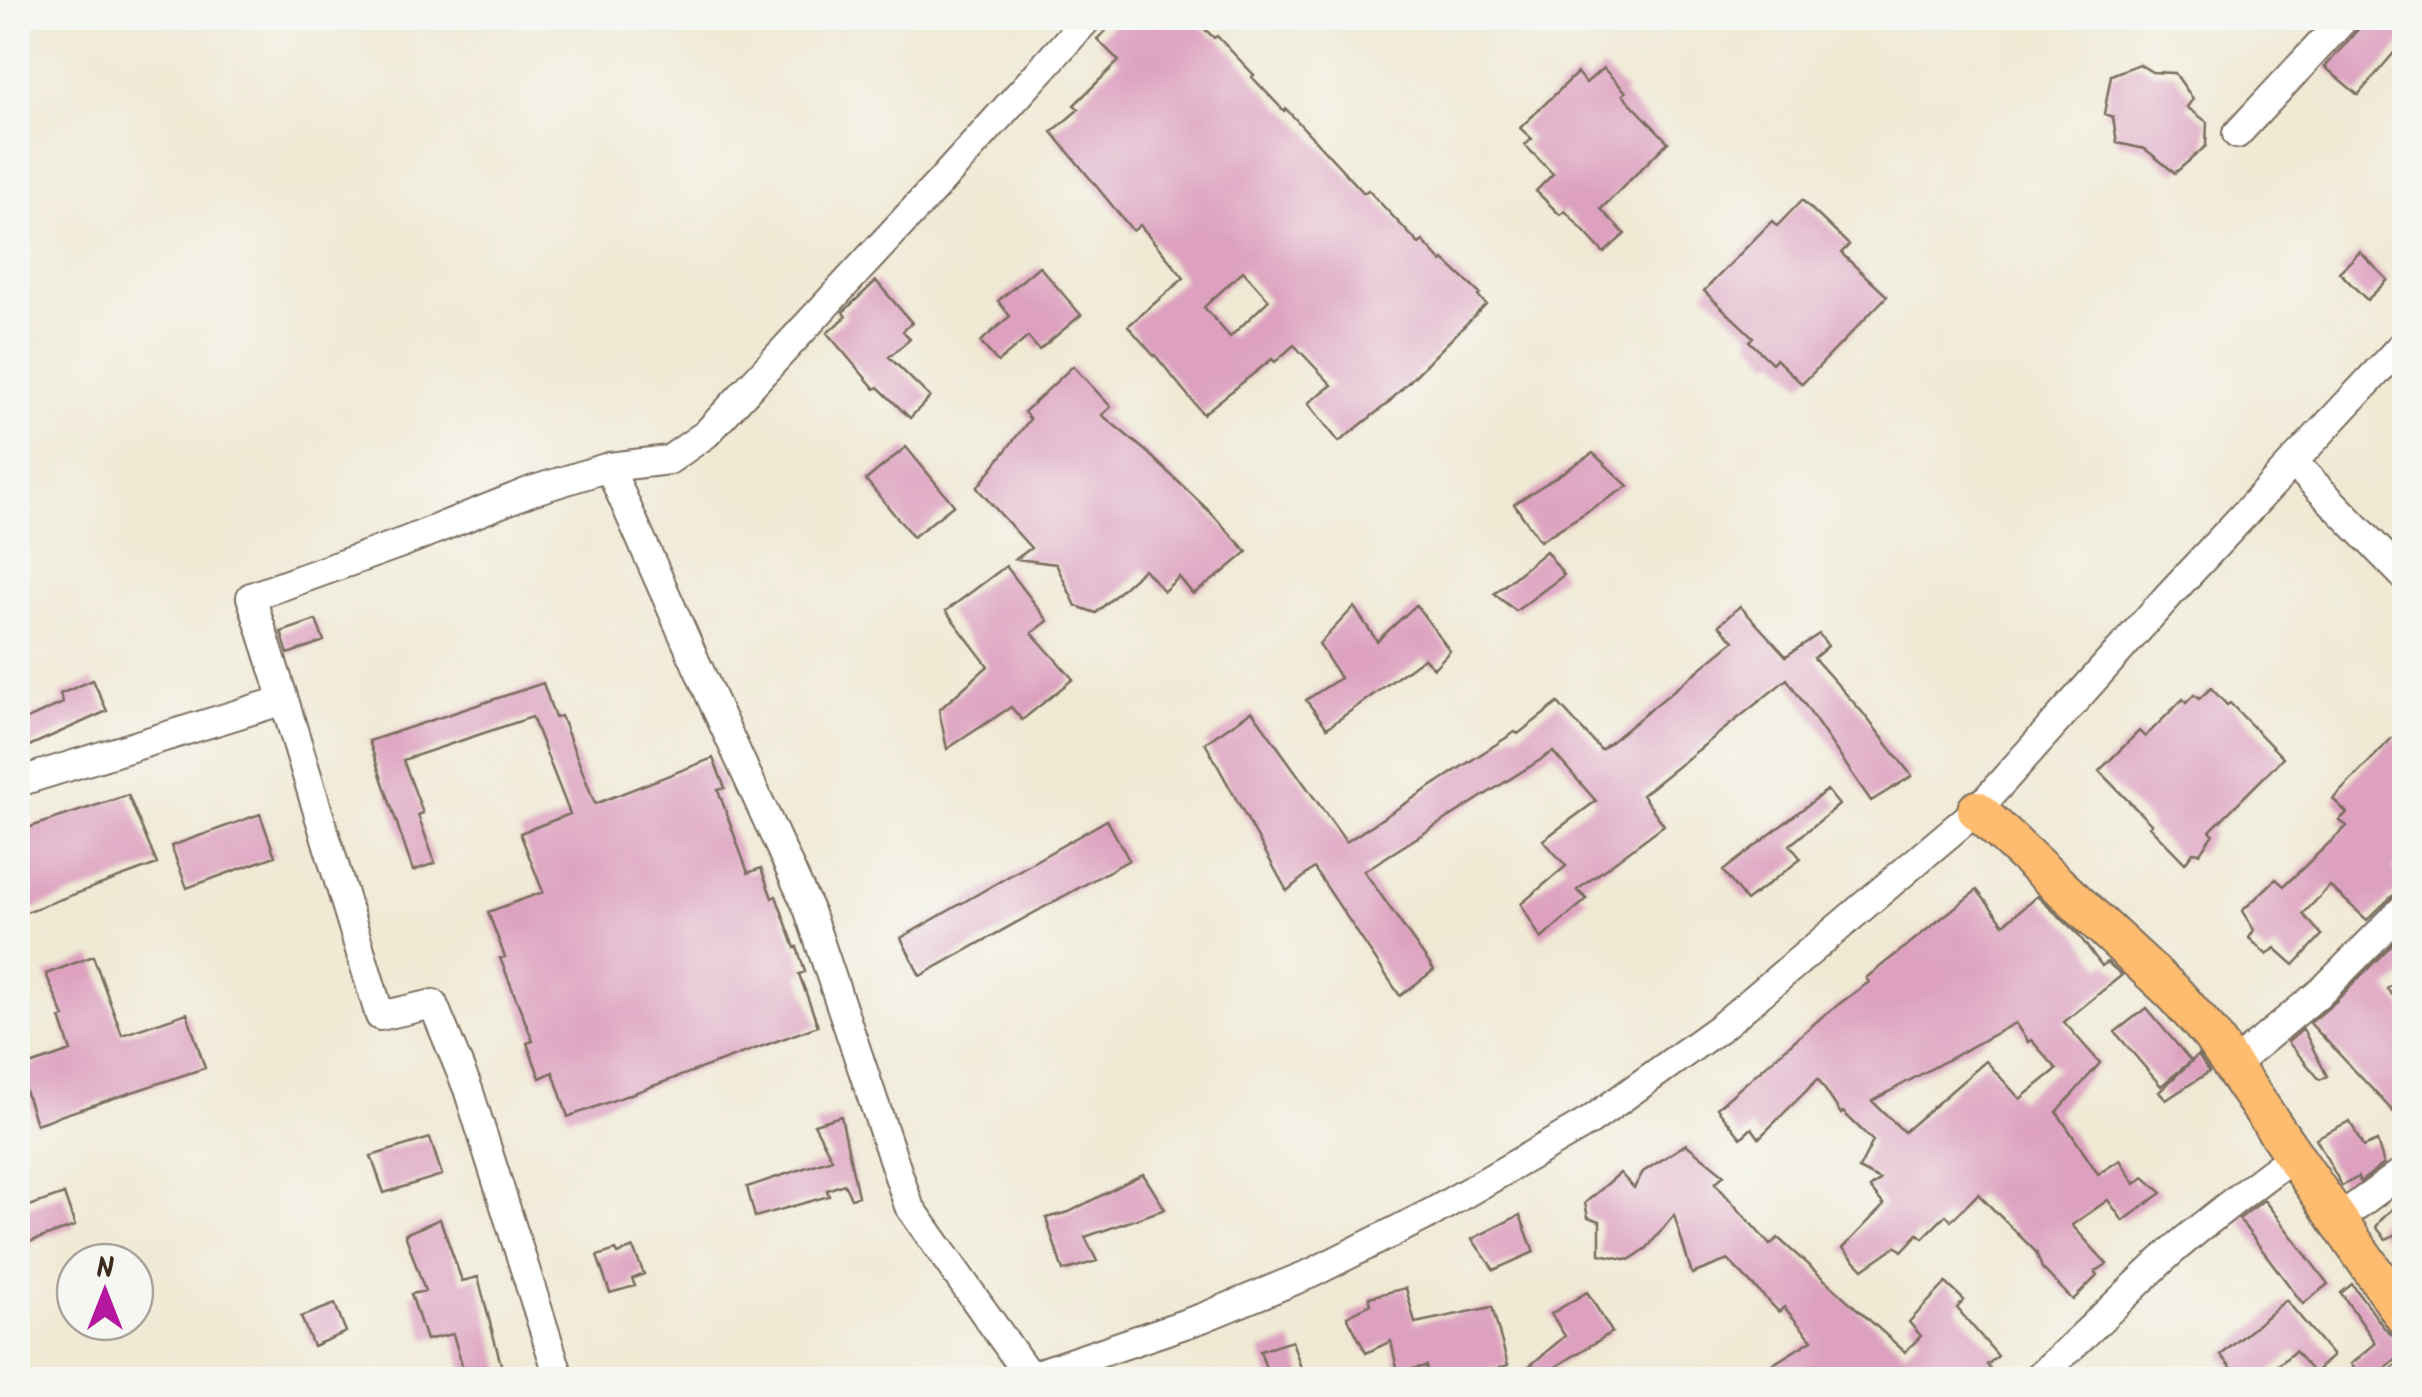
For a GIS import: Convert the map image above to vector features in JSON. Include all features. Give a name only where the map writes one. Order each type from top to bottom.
[{"type":"main road","points":[[1977,810],[2173,992],[2211,1035],[2404,1316]]},
{"type":"street","points":[[560,1380],[468,1089],[433,1004],[380,1016],[251,597],[531,491],[609,467],[669,460],[706,434],[1088,18]]},
{"type":"street","points":[[2238,134],[2345,18]]},
{"type":"street","points":[[609,467],[808,908],[909,1206],[1028,1378],[1202,1318],[1312,1273],[1433,1212],[1590,1121],[1722,1026],[1977,810],[2170,594],[2404,343]]},
{"type":"street","points":[[2293,462],[2404,576]]},
{"type":"street","points":[[18,782],[284,700]]},
{"type":"street","points":[[2232,1066],[2323,990],[2404,908]]},
{"type":"street","points":[[2035,1380],[2174,1249],[2293,1156]]},
{"type":"street","points":[[2337,1220],[2404,1171]]},
{"type":"building","points":[[1119,18],[1193,18],[1214,38],[1217,36],[1364,193],[1368,190],[1419,244],[1423,241],[1486,304],[1387,404],[1339,442],[1308,403],[1332,385],[1294,345],[1203,414],[1128,326],[1184,278],[1140,225],[1133,231],[1052,132],[1079,109],[1074,105],[1119,61],[1097,39]],"holes":[[[1243,271],[1269,300],[1230,337],[1204,307]]]},
{"type":"building","points":[[2368,18],[2404,18],[2404,41],[2358,95],[2325,67]]},
{"type":"building","points":[[2139,64],[2152,72],[2175,73],[2193,99],[2187,107],[2207,122],[2206,146],[2175,173],[2145,149],[2117,143],[2113,117],[2104,114],[2111,75]]},
{"type":"building","points":[[1603,68],[1668,142],[1601,209],[1625,234],[1604,253],[1565,211],[1560,215],[1536,191],[1553,174],[1525,145],[1532,139],[1520,128],[1577,73],[1586,83]]},
{"type":"building","points":[[1802,200],[1849,245],[1841,253],[1887,296],[1802,384],[1776,359],[1772,363],[1749,341],[1753,337],[1704,291],[1772,221],[1777,226]]},
{"type":"building","points":[[2360,252],[2388,280],[2367,300],[2339,272]]},
{"type":"building","points":[[1039,266],[1081,315],[1039,350],[1028,337],[998,362],[980,342],[1010,316],[998,301]]},
{"type":"building","points":[[876,281],[912,323],[903,331],[910,339],[889,357],[930,397],[910,418],[878,387],[875,389],[827,333]]},
{"type":"building","points":[[1073,366],[1111,407],[1102,415],[1147,452],[1247,552],[1193,594],[1179,577],[1164,591],[1144,569],[1096,613],[1076,606],[1056,564],[1016,559],[1031,548],[977,488],[1030,419],[1024,412]]},
{"type":"building","points":[[906,447],[954,505],[913,537],[866,480]]},
{"type":"building","points":[[1593,453],[1628,486],[1540,541],[1514,504]]},
{"type":"building","points":[[1546,551],[1564,575],[1516,611],[1494,594]]},
{"type":"building","points":[[1006,566],[1048,621],[1032,633],[1073,679],[1022,720],[1011,707],[947,749],[939,710],[988,666],[946,611]]},
{"type":"building","points":[[1416,605],[1450,651],[1434,668],[1424,658],[1327,728],[1306,700],[1340,678],[1319,644],[1354,607],[1377,641]]},
{"type":"building","points":[[1740,606],[1786,656],[1819,634],[1828,646],[1814,658],[1912,776],[1871,801],[1787,679],[1642,795],[1664,825],[1577,890],[1587,899],[1541,939],[1521,904],[1566,866],[1543,840],[1596,801],[1553,752],[1364,871],[1434,970],[1400,996],[1314,868],[1287,891],[1205,743],[1252,711],[1346,842],[1515,732],[1518,734],[1558,703],[1601,750],[1734,641],[1719,625]]},
{"type":"building","points":[[316,620],[324,641],[288,654],[281,632]]},
{"type":"building","points":[[93,680],[107,711],[18,751],[18,723],[63,703],[60,694]]},
{"type":"building","points":[[543,683],[555,718],[561,716],[595,804],[713,758],[725,788],[718,790],[748,873],[761,868],[772,898],[776,896],[797,947],[805,972],[799,974],[818,1026],[568,1117],[553,1072],[540,1078],[527,1043],[533,1041],[500,958],[505,957],[488,912],[543,892],[520,833],[570,814],[532,717],[403,760],[423,813],[418,815],[435,863],[413,871],[369,741]]},
{"type":"building","points":[[2211,688],[2283,758],[2210,831],[2213,834],[2200,853],[2193,852],[2185,863],[2099,771],[2139,731],[2145,737],[2183,699],[2186,703],[2194,695],[2199,699]]},
{"type":"building","points":[[2393,737],[2404,748],[2404,853],[2394,869],[2404,878],[2404,891],[2392,896],[2367,920],[2330,886],[2303,914],[2322,935],[2294,965],[2275,948],[2267,955],[2249,938],[2254,930],[2242,911],[2276,879],[2284,886],[2347,826],[2339,820],[2347,813],[2333,799]]},
{"type":"building","points":[[1827,790],[1839,805],[1790,845],[1801,859],[1746,901],[1723,871]]},
{"type":"building","points":[[128,795],[157,864],[18,915],[18,831]]},
{"type":"building","points":[[260,814],[275,856],[187,888],[171,846]]},
{"type":"building","points":[[1107,820],[1129,860],[920,976],[901,938]]},
{"type":"building","points":[[1977,890],[2004,924],[2037,896],[2077,933],[2102,966],[2107,962],[2122,975],[2064,1022],[2100,1063],[2057,1112],[2098,1174],[2120,1160],[2135,1184],[2144,1177],[2162,1193],[2123,1221],[2108,1200],[2072,1225],[2107,1264],[2095,1272],[2097,1276],[2073,1300],[2042,1268],[2036,1252],[1978,1194],[1951,1221],[1946,1215],[1923,1238],[1918,1234],[1902,1251],[1896,1246],[1863,1269],[1843,1248],[1884,1205],[1870,1188],[1880,1180],[1859,1169],[1873,1141],[1841,1114],[1818,1079],[1759,1138],[1752,1128],[1741,1138],[1717,1108],[1824,1015],[1869,982],[1866,978]],"holes":[[[2015,1023],[2028,1042],[2031,1040],[2057,1069],[2020,1099],[1986,1061],[1904,1132],[1872,1101]]]},
{"type":"building","points":[[2404,932],[2404,975],[2387,989],[2404,1008],[2404,1123],[2310,1023]]},
{"type":"building","points":[[93,956],[122,1035],[187,1013],[205,1068],[36,1124],[18,1069],[71,1051],[60,1018],[64,1017],[46,974]]},
{"type":"building","points":[[2146,1008],[2191,1061],[2161,1086],[2115,1032]]},
{"type":"building","points":[[2303,1029],[2327,1076],[2320,1080],[2288,1042]]},
{"type":"building","points":[[2198,1055],[2209,1072],[2166,1100],[2159,1092]]},
{"type":"building","points":[[841,1116],[858,1196],[851,1198],[844,1184],[827,1190],[829,1196],[755,1217],[747,1187],[832,1159],[814,1124]]},
{"type":"building","points":[[2350,1121],[2363,1147],[2377,1141],[2384,1164],[2360,1182],[2358,1177],[2342,1186],[2316,1138]]},
{"type":"building","points":[[430,1138],[442,1175],[384,1193],[371,1156]]},
{"type":"building","points":[[1686,1144],[1724,1175],[1715,1183],[1770,1245],[1778,1238],[1905,1352],[1921,1336],[1909,1322],[1946,1283],[1964,1300],[1957,1308],[1998,1356],[1987,1365],[1999,1380],[1747,1380],[1812,1340],[1784,1307],[1779,1312],[1728,1260],[1692,1274],[1674,1215],[1647,1248],[1629,1260],[1600,1254],[1600,1221],[1588,1217],[1585,1203],[1620,1173],[1634,1188],[1643,1172]]},
{"type":"building","points":[[1143,1174],[1165,1209],[1085,1237],[1097,1261],[1063,1271],[1046,1218],[1069,1212]]},
{"type":"building","points":[[64,1194],[75,1226],[18,1246],[18,1210]]},
{"type":"building","points":[[2264,1200],[2328,1284],[2303,1304],[2239,1219]]},
{"type":"building","points":[[2395,1207],[2404,1219],[2404,1231],[2386,1239],[2376,1227]]},
{"type":"building","points":[[1520,1215],[1534,1252],[1494,1270],[1472,1239]]},
{"type":"building","points":[[440,1219],[462,1281],[478,1277],[505,1380],[466,1380],[453,1334],[426,1340],[411,1294],[425,1291],[405,1234]]},
{"type":"building","points":[[633,1248],[644,1274],[632,1279],[635,1286],[610,1293],[597,1256]]},
{"type":"building","points":[[2352,1284],[2385,1329],[2404,1346],[2404,1353],[2372,1380],[2364,1380],[2351,1364],[2376,1343],[2341,1293]]},
{"type":"building","points":[[1406,1288],[1415,1323],[1492,1307],[1508,1365],[1462,1380],[1429,1380],[1426,1366],[1398,1372],[1391,1341],[1366,1353],[1347,1316],[1371,1304],[1369,1297]]},
{"type":"building","points":[[1587,1292],[1612,1332],[1554,1368],[1564,1380],[1513,1380],[1565,1336],[1551,1314]]},
{"type":"building","points":[[2286,1300],[2333,1356],[2314,1373],[2295,1351],[2261,1380],[2242,1380],[2221,1355]]},
{"type":"building","points":[[335,1304],[346,1332],[313,1346],[301,1317]]},
{"type":"building","points":[[1292,1341],[1305,1380],[1270,1380],[1260,1351]]}]
